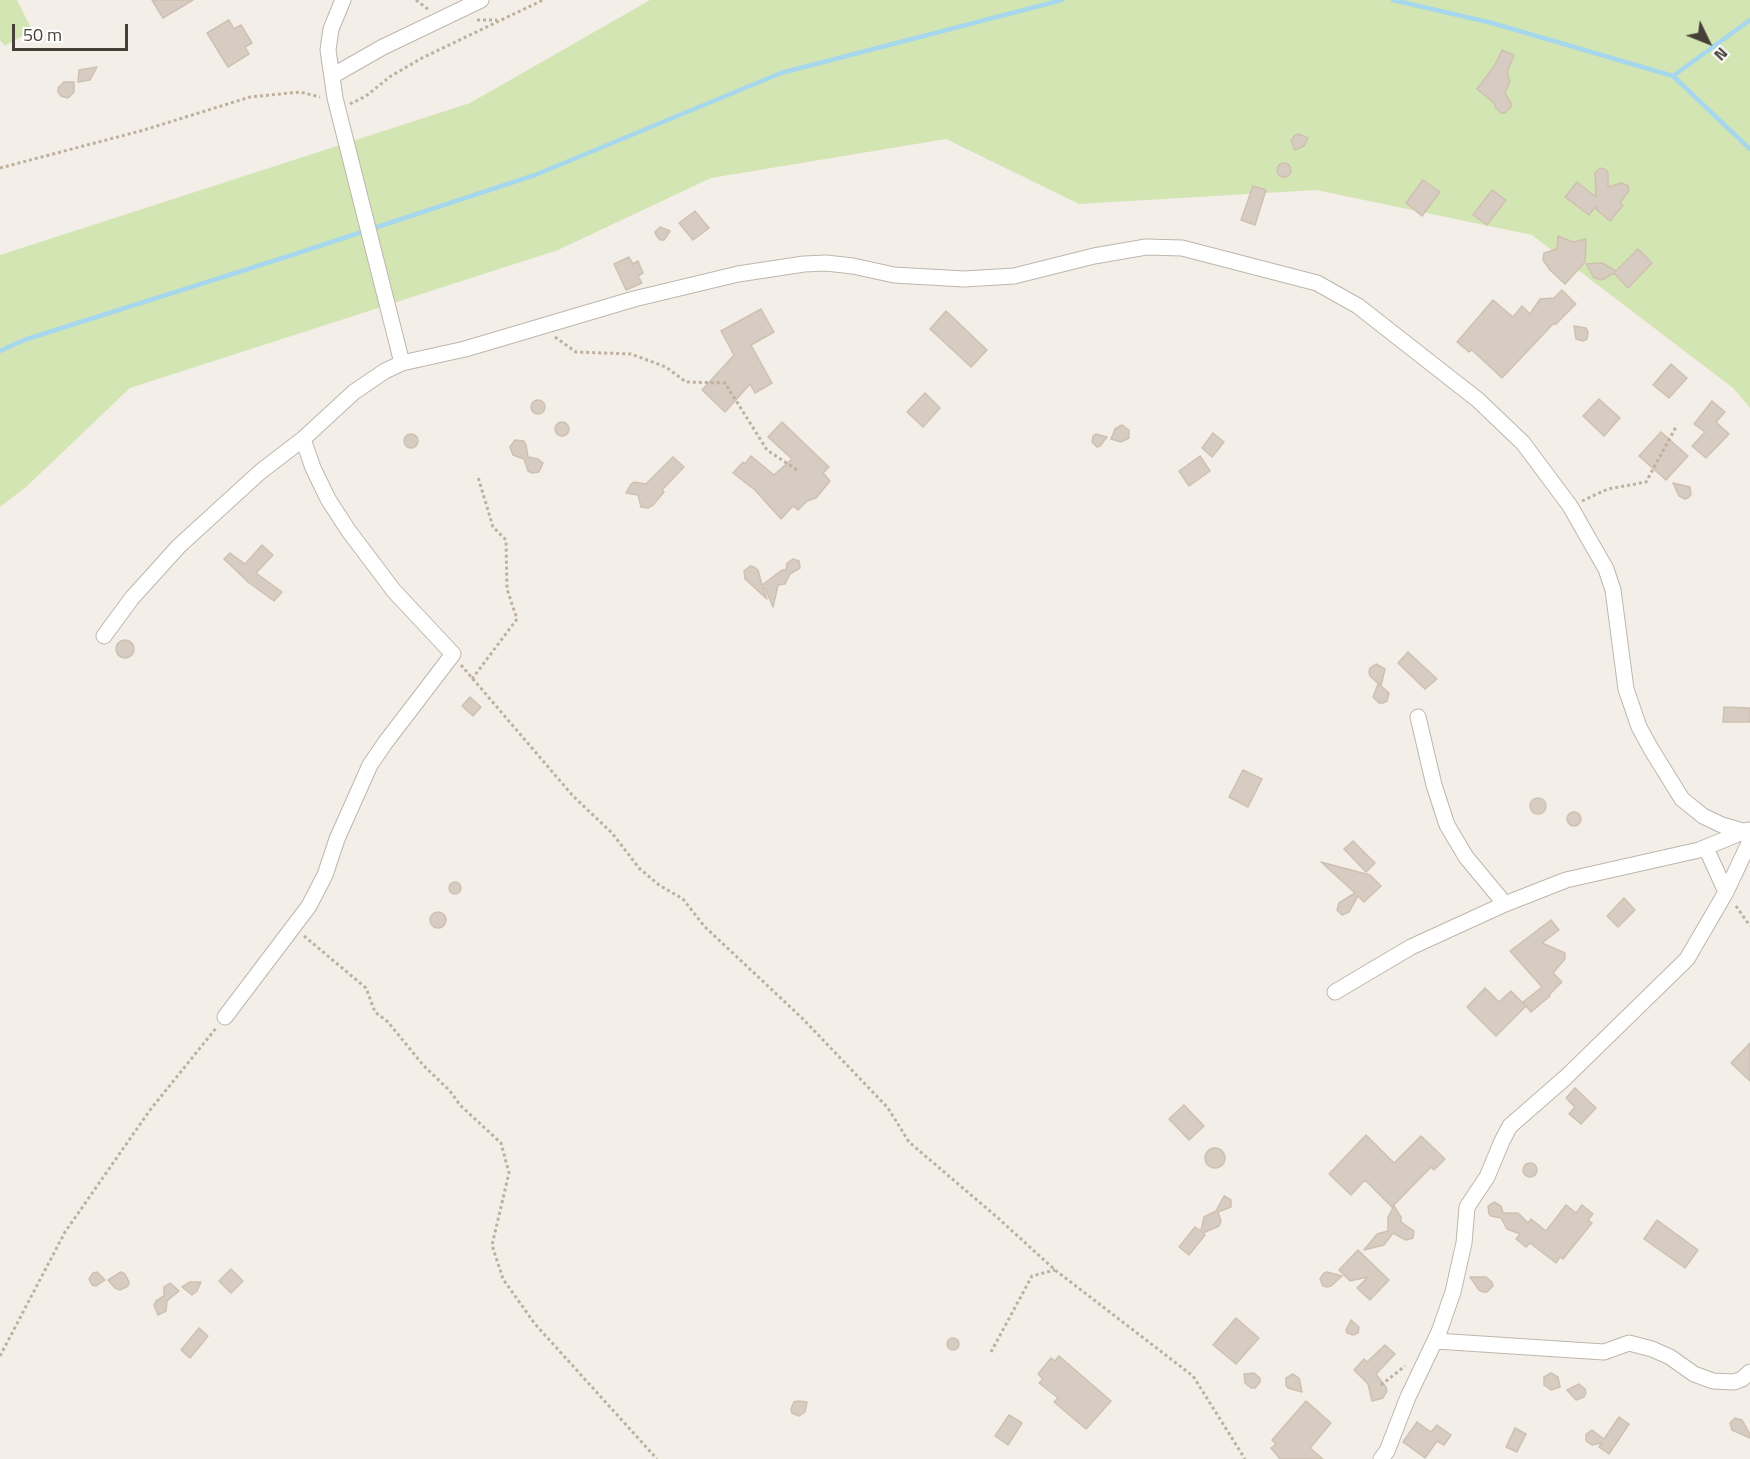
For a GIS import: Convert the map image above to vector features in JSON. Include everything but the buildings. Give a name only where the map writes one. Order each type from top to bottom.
[{"type":"street","points":[[343,0],[329,40],[328,50],[332,76],[338,110],[402,363]]},
{"type":"street","points":[[332,76],[382,47],[481,0]]},
{"type":"street","points":[[104,636],[132,598],[179,546],[260,472],[303,439],[354,393],[385,371],[402,363],[465,349],[634,299],[738,274],[804,264],[826,263],[894,275],[964,279],[1014,276],[1094,256],[1146,247],[1182,248],[1317,282],[1358,306],[1478,400],[1523,443],[1570,506],[1606,570],[1613,590],[1626,690],[1639,727],[1682,799],[1703,816],[1722,825],[1749,833]]},
{"type":"street","points":[[225,1017],[309,906],[326,875],[337,839],[370,765],[453,654],[394,591],[348,530],[328,499],[303,439]]},
{"type":"street","points":[[1418,717],[1434,785],[1447,825],[1466,857],[1505,904]]},
{"type":"street","points":[[1335,992],[1411,947],[1505,904],[1566,880],[1706,848],[1749,833]]},
{"type":"street","points":[[1381,1459],[1387,1451],[1408,1396],[1436,1341],[1453,1292],[1464,1243],[1467,1207],[1487,1177],[1510,1126],[1565,1078],[1687,959],[1726,892],[1749,833]]},
{"type":"street","points":[[1706,848],[1726,892]]},
{"type":"street","points":[[1436,1341],[1604,1352],[1629,1343],[1661,1353],[1694,1374],[1713,1381],[1734,1382],[1750,1372]]},
{"type":"path","points":[[338,110],[366,96],[391,76],[422,58],[543,0]]},
{"type":"path","points":[[0,168],[144,130],[250,97],[300,92],[326,99]]},
{"type":"path","points":[[542,327],[576,352],[632,354],[666,367],[686,382],[724,383],[767,450],[797,470]]},
{"type":"path","points":[[1570,506],[1608,489],[1646,482],[1677,425]]},
{"type":"path","points":[[472,679],[517,619],[507,589],[506,540],[493,527],[478,477]]},
{"type":"path","points":[[453,654],[573,796],[612,833],[639,868],[659,885],[683,899],[704,926],[802,1018],[888,1108],[909,1142],[999,1218],[1055,1270],[1193,1376],[1245,1459]]},
{"type":"path","points":[[1726,892],[1750,926]]},
{"type":"path","points":[[294,928],[366,988],[375,1012],[388,1022],[460,1105],[501,1143],[509,1173],[492,1245],[503,1279],[535,1324],[657,1459]]},
{"type":"path","points":[[0,1356],[65,1232],[150,1110],[225,1017]]},
{"type":"path","points":[[991,1352],[1032,1276],[1055,1270]]},
{"type":"green space","points":[[0,0],[17,0],[32,30],[5,46],[0,40]]},
{"type":"green space","points":[[650,0],[1750,0],[1750,408],[1733,388],[1532,235],[1316,190],[1079,204],[946,139],[711,178],[558,250],[130,388],[26,487],[0,507],[0,255],[470,103]]},
{"type":"waterway","points":[[0,351],[24,340],[535,175],[781,73],[1062,0]]},
{"type":"waterway","points":[[1393,0],[1492,23],[1673,76],[1750,20]]},
{"type":"waterway","points":[[1673,76],[1750,149]]}]
